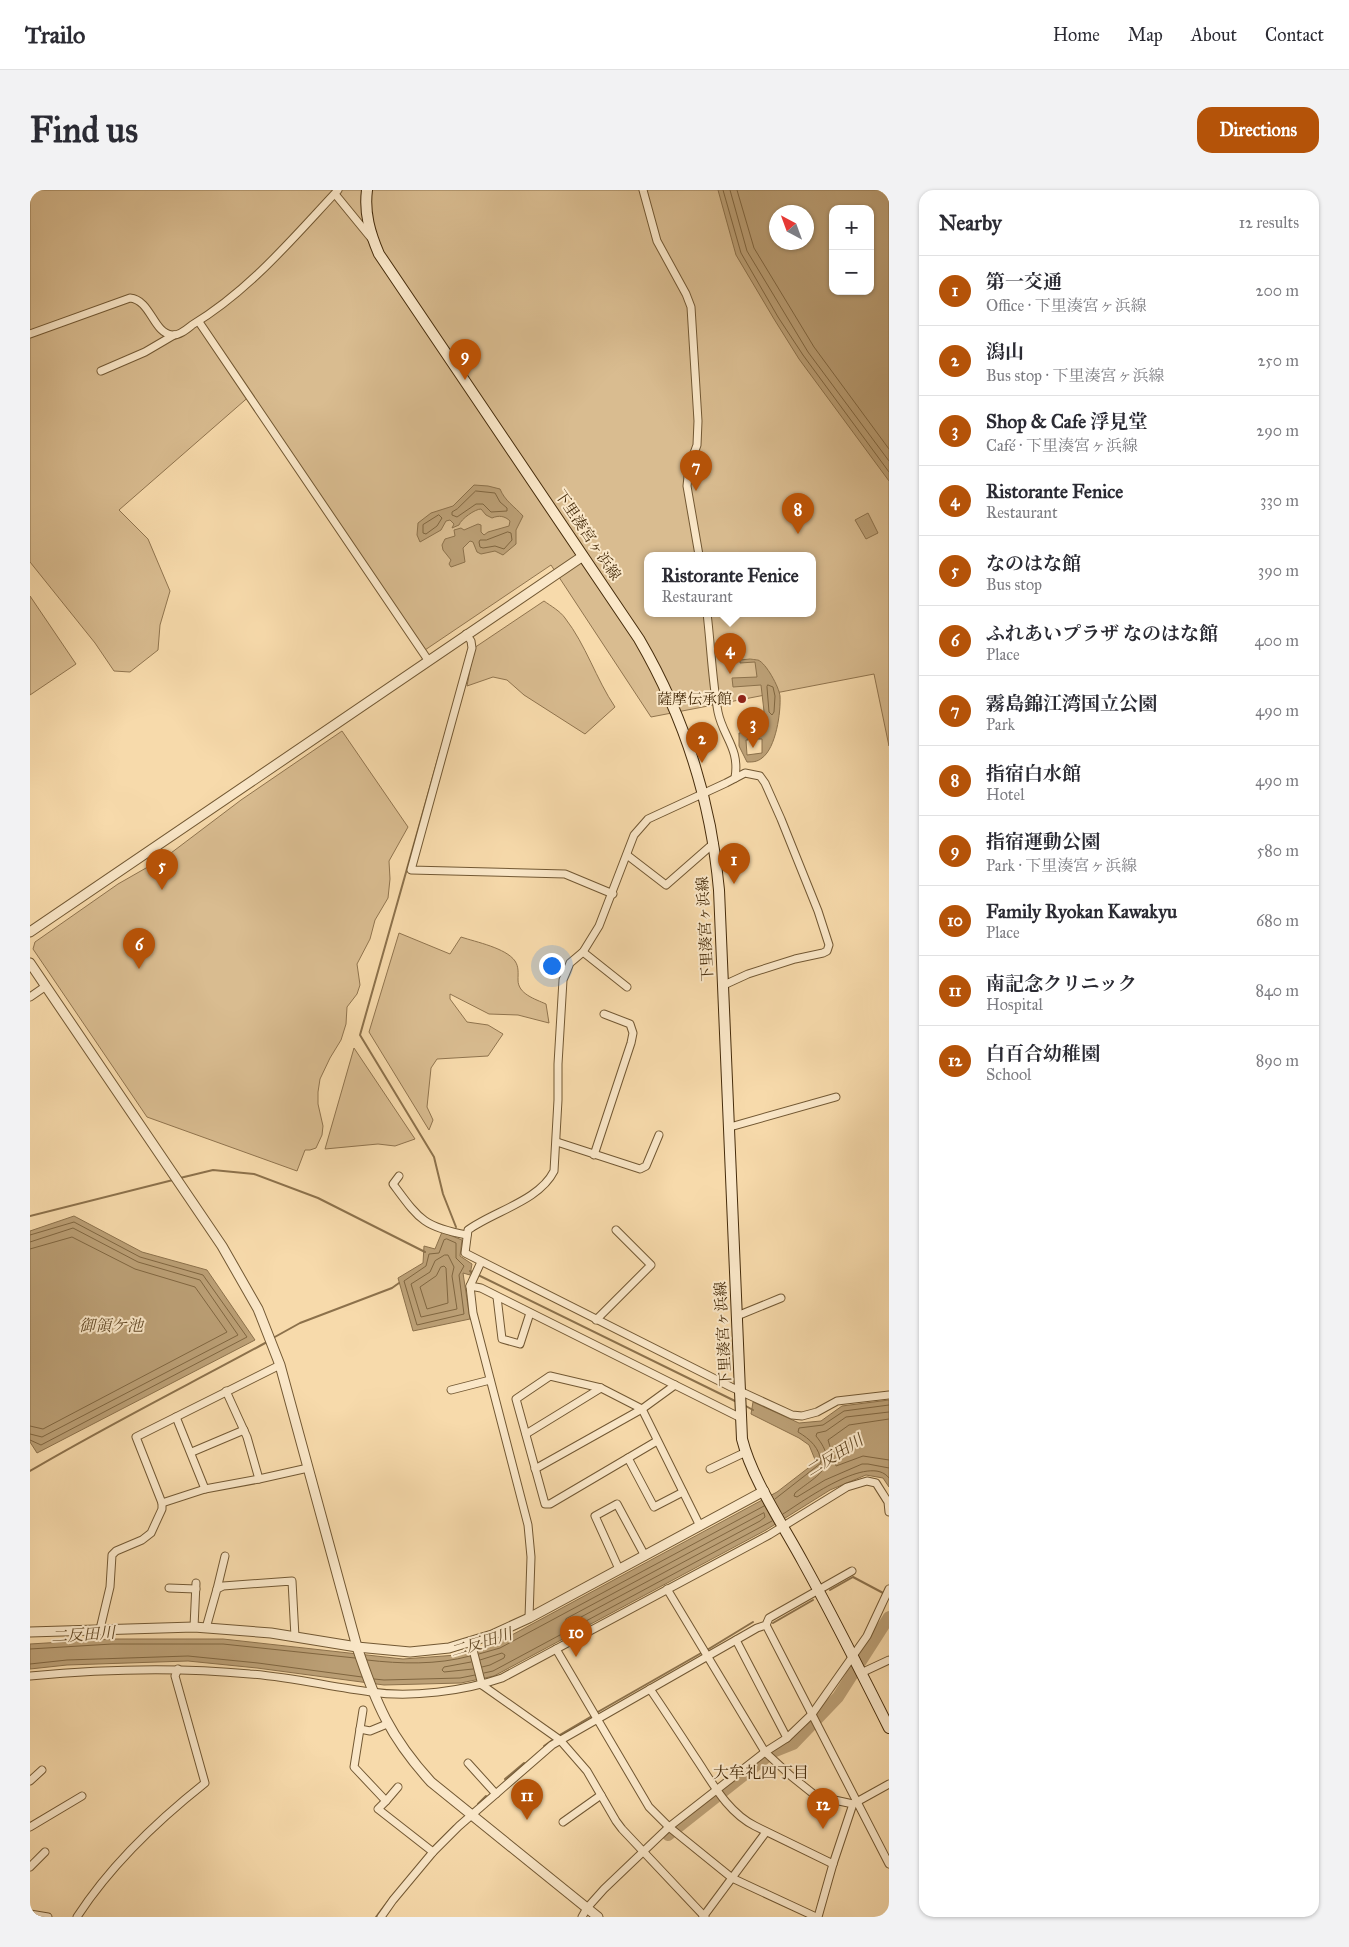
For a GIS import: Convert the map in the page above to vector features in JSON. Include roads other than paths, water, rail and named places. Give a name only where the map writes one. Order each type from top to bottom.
[{"type":"main road","name":"下里湊宮ヶ浜線","points":[[367,190],[366,214],[373,240],[389,269],[625,617],[660,677],[686,735],[704,792],[714,843],[719,890],[742,1439],[764,1491],[819,1590],[889,1728]]},
{"type":"street","points":[[643,190],[657,241],[686,294],[691,307],[697,445],[689,467],[687,486],[698,552]]},
{"type":"street","points":[[101,371],[145,352],[199,322],[247,285],[336,192],[358,224],[373,240]]},
{"type":"street","points":[[30,334],[130,298],[137,300],[144,306],[163,331],[174,335]]},
{"type":"street","points":[[199,322],[428,660]]},
{"type":"street","points":[[30,932],[466,634],[584,556]]},
{"type":"street","points":[[707,617],[719,714],[737,765],[735,778]]},
{"type":"street","points":[[466,634],[471,641],[472,648],[411,870],[564,874],[613,894]]},
{"type":"street","points":[[724,985],[748,974],[795,959],[824,954],[829,945],[818,911],[781,819],[763,779],[756,774],[745,773],[648,819],[634,835],[613,894],[599,926],[583,952],[570,963],[564,980],[558,1064],[557,1142],[554,1171],[550,1179],[543,1186],[508,1209],[477,1223],[468,1230],[465,1253],[480,1263],[741,1392],[792,1415],[802,1416],[817,1412],[837,1401],[889,1395]]},
{"type":"street","points":[[627,855],[666,886],[714,843]]},
{"type":"street","points":[[583,952],[627,987]]},
{"type":"street","points":[[30,963],[234,1263],[268,1332],[280,1365],[357,1647],[372,1692],[387,1724],[411,1760],[431,1782],[598,1917]]},
{"type":"street","points":[[30,997],[46,986]]},
{"type":"street","points":[[594,1155],[621,1078],[632,1043],[633,1033],[630,1024],[604,1014]]},
{"type":"street","points":[[730,1127],[836,1098]]},
{"type":"street","points":[[557,1142],[640,1169],[646,1166],[659,1135]]},
{"type":"street","points":[[399,1176],[393,1184],[423,1220],[442,1230],[468,1235]]},
{"type":"street","points":[[596,1320],[651,1265],[616,1230]]},
{"type":"street","points":[[480,1263],[471,1283],[473,1314],[528,1525],[531,1557],[529,1618]]},
{"type":"street","points":[[471,1283],[741,1418]]},
{"type":"street","points":[[497,1297],[502,1339],[520,1344],[530,1313]]},
{"type":"street","points":[[737,1316],[781,1298]]},
{"type":"street","points":[[100,1629],[110,1587],[112,1555],[116,1551],[142,1540],[151,1533],[162,1509],[162,1503],[136,1437],[280,1365]]},
{"type":"street","points":[[657,1441],[550,1504],[545,1504],[516,1399],[550,1376],[600,1388],[642,1409],[700,1526]]},
{"type":"street","points":[[451,1390],[490,1380]]},
{"type":"street","points":[[535,1469],[642,1409],[675,1385]]},
{"type":"street","points":[[526,1434],[600,1388]]},
{"type":"street","points":[[226,1391],[244,1430],[259,1479]]},
{"type":"street","points":[[176,1417],[192,1452],[205,1489]]},
{"type":"street","points":[[192,1452],[244,1430]]},
{"type":"street","points":[[710,1469],[746,1452]]},
{"type":"street","points":[[628,1458],[654,1507],[683,1492]]},
{"type":"street","points":[[162,1503],[205,1489],[308,1468]]},
{"type":"street","points":[[30,1676],[89,1670],[178,1669],[251,1674],[372,1692],[403,1694],[482,1685],[502,1678],[667,1589],[847,1487],[867,1481],[876,1483],[888,1502],[889,1512]]},
{"type":"street","points":[[30,1632],[194,1627],[295,1637],[357,1647],[410,1652],[449,1648],[492,1635],[529,1618],[764,1491]]},
{"type":"street","points":[[619,1569],[595,1516],[617,1504],[645,1556]]},
{"type":"street","points":[[206,1628],[225,1556]]},
{"type":"street","points":[[382,1917],[393,1900],[433,1852],[552,1745],[557,1738],[595,1716],[650,1689],[706,1653],[766,1625],[769,1618],[852,1571]]},
{"type":"street","points":[[217,1589],[223,1586],[292,1581],[295,1637]]},
{"type":"street","points":[[169,1588],[196,1586],[194,1627]]},
{"type":"street","points":[[667,1589],[768,1754],[816,1796],[855,1803],[889,1784]]},
{"type":"street","points":[[582,1917],[587,1908],[604,1889],[643,1852],[768,1754],[812,1714],[867,1636],[889,1590]]},
{"type":"street","points":[[766,1625],[819,1727],[855,1803],[889,1864]]},
{"type":"street","points":[[736,1640],[787,1738]]},
{"type":"street","points":[[471,1642],[482,1685],[557,1738],[588,1770],[616,1821],[704,1916],[766,1832]]},
{"type":"street","points":[[556,1649],[649,1807],[671,1830],[732,1878],[817,1917],[833,1864],[855,1803]]},
{"type":"street","points":[[861,1672],[889,1660]]},
{"type":"street","points":[[77,1917],[94,1890],[142,1839],[205,1783],[175,1676],[178,1669]]},
{"type":"street","points":[[650,1689],[719,1793],[734,1812],[744,1821],[833,1864]]},
{"type":"street","points":[[363,1710],[354,1767],[386,1801]]},
{"type":"street","points":[[360,1730],[370,1731],[387,1724]]},
{"type":"street","points":[[468,1762],[496,1794]]},
{"type":"street","points":[[30,1781],[42,1770]]},
{"type":"street","points":[[398,1787],[378,1809],[433,1852]]},
{"type":"street","points":[[563,1822],[601,1795]]},
{"type":"street","points":[[30,1827],[82,1796]]},
{"type":"street","points":[[30,1867],[45,1852]]},
{"type":"street","points":[[30,1914],[48,1917]]},
{"type":"water","points":[[718,190],[889,190],[889,481],[799,359],[736,255]]},
{"type":"water","points":[[474,485],[500,489],[507,500],[523,516],[516,530],[516,544],[503,555],[495,551],[481,554],[477,552],[473,542],[470,541],[463,548],[465,562],[451,567],[449,564],[451,560],[443,550],[442,545],[445,539],[455,536],[454,530],[461,528],[464,530],[478,524],[481,525],[481,532],[484,535],[509,526],[510,521],[506,518],[499,516],[492,518],[481,509],[478,509],[465,517],[459,525],[452,528],[454,524],[450,520],[446,521],[441,530],[420,542],[417,535],[418,523],[431,513],[453,506]]},
{"type":"water","points":[[868,513],[878,533],[866,539],[855,520]]},
{"type":"water","points":[[740,660],[758,660],[768,670],[775,681],[780,696],[777,729],[771,746],[767,753],[755,762],[747,762],[739,746],[739,733],[747,732],[747,755],[762,753],[762,739],[753,739],[752,731],[766,729],[761,685],[733,687],[732,678],[757,677],[755,662],[740,663]]},
{"type":"water","name":"御領ケ池","points":[[74,1216],[142,1252],[207,1270],[255,1340],[37,1453],[30,1442],[30,1231]]},
{"type":"water","points":[[442,1232],[462,1240],[460,1256],[472,1264],[470,1275],[463,1273],[470,1319],[413,1331],[398,1278],[423,1263],[424,1246],[435,1249]]},
{"type":"water","name":"二反田川","points":[[889,1400],[889,1487],[883,1478],[866,1475],[830,1490],[766,1530],[494,1676],[461,1683],[384,1685],[188,1661],[67,1665],[30,1669],[30,1644],[112,1639],[223,1639],[403,1659],[457,1655],[497,1643],[777,1492],[816,1462],[809,1445],[751,1414],[753,1402],[799,1423],[821,1421],[842,1406]]},
{"type":"waterway","points":[[464,666],[468,651]]},
{"type":"waterway","points":[[440,752],[360,1035],[434,1157],[443,1194],[456,1227]]},
{"type":"waterway","points":[[180,1178],[213,1170],[254,1174],[318,1198],[425,1252]]},
{"type":"waterway","points":[[30,1216],[173,1180]]},
{"type":"waterway","points":[[470,1271],[737,1402]]},
{"type":"waterway","points":[[273,1338],[300,1323],[392,1288],[399,1283]]},
{"type":"waterway","points":[[30,1471],[118,1421],[267,1342]]},
{"type":"waterway","points":[[744,1405],[753,1410]]},
{"type":"waterway","points":[[830,1590],[853,1577],[885,1594]]},
{"type":"waterway","points":[[773,1623],[813,1600]]},
{"type":"waterway","points":[[668,1835],[773,1752],[793,1744],[838,1697],[889,1617]]},
{"type":"waterway","points":[[707,1650],[753,1622]]},
{"type":"waterway","points":[[596,1713],[703,1652]]},
{"type":"waterway","points":[[558,1736],[592,1716]]},
{"type":"waterway","points":[[544,1746],[554,1739]]},
{"type":"waterway","points":[[505,1779],[524,1763]]},
{"type":"waterway","points":[[478,1804],[486,1796]]},
{"type":"waterway","points":[[433,1847],[454,1826]]},
{"type":"waterway","points":[[376,1917],[391,1897]]},
{"type":"place","name":"指宿運動公園","points":[[465,380]]},
{"type":"place","name":"霧島錦江湾国立公園","points":[[696,491]]},
{"type":"place","name":"指宿白水館","points":[[798,534]]},
{"type":"place","name":"Ristorante Fenice","points":[[730,674]]},
{"type":"place","name":"薩摩伝承館","points":[[742,699]]},
{"type":"place","name":"Shop & Cafe 浮見堂","points":[[753,748]]},
{"type":"place","name":"潟山","points":[[702,763]]},
{"type":"place","name":"第一交通","points":[[734,884]]},
{"type":"place","name":"なのはな館","points":[[162,890]]},
{"type":"place","name":"ふれあいプラザ なのはな館","points":[[139,969]]},
{"type":"place","name":"Family Ryokan Kawakyu","points":[[576,1657]]},
{"type":"place","name":"南記念クリニック","points":[[527,1820]]},
{"type":"place","name":"白百合幼稚園","points":[[823,1829]]},
{"type":"district","name":"大牟礼四丁目","points":[[761,1772]]}]
